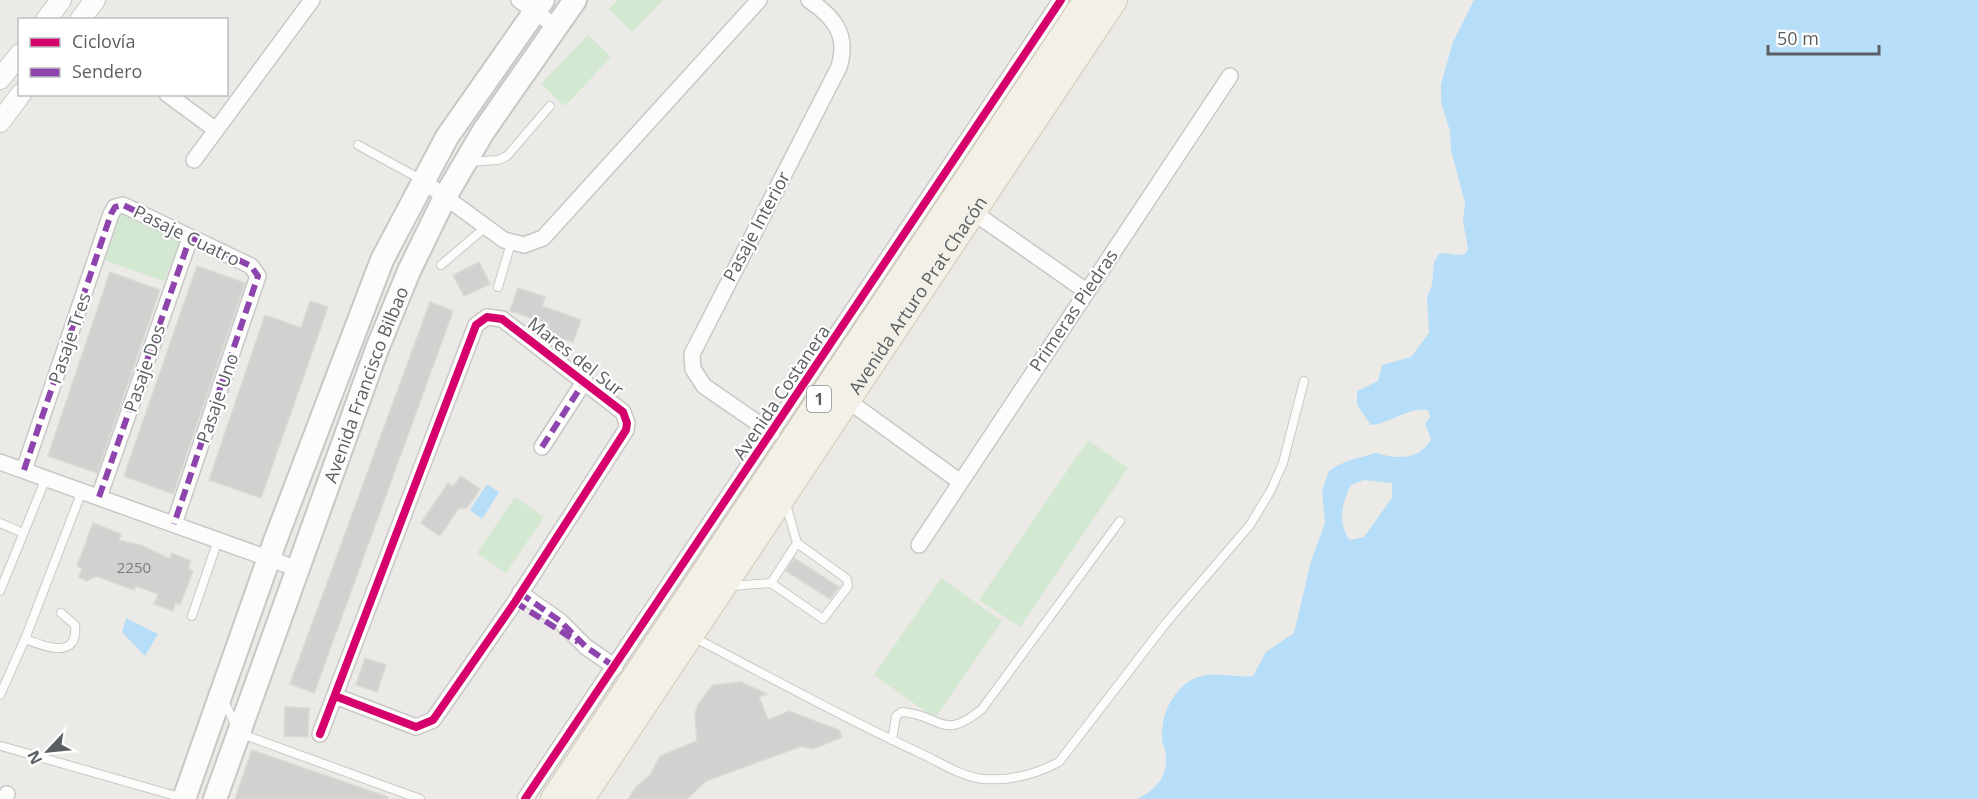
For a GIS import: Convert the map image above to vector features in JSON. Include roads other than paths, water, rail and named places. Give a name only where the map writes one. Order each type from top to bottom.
[{"type":"main road","name":"Avenida Francisco Bilbao","points":[[215,799],[392,309],[446,195],[464,163],[503,101],[575,0]]},
{"type":"main road","name":"Avenida Arturo Prat Chacón","points":[[554,799],[1087,0]]},
{"type":"main road","name":"Avenida Arturo Prat Chacón","points":[[581,799],[1113,1]]},
{"type":"main road","name":"Avenida Francisco Bilbao","points":[[184,799],[269,558],[364,302],[422,180],[532,4]]},
{"type":"street","points":[[48,18],[61,0]]},
{"type":"street","points":[[82,18],[95,0]]},
{"type":"street","points":[[194,160],[312,0]]},
{"type":"street","points":[[422,180],[511,243],[531,244],[549,234],[759,0]]},
{"type":"street","name":"Pasaje Interior","points":[[772,433],[704,386],[693,369],[692,354],[839,67],[843,47],[839,28],[829,14],[809,0]]},
{"type":"street","name":"Avenida Costanera","points":[[525,799],[1061,0]]},
{"type":"street","points":[[532,4],[556,27]]},
{"type":"street","points":[[0,80],[18,57]]},
{"type":"street","name":"Primeras Piedras","points":[[918,545],[1230,76]]},
{"type":"street","points":[[170,96],[216,130]]},
{"type":"street","points":[[0,122],[11,100]]},
{"type":"street","name":"Pasaje Cuatro","points":[[116,207],[129,207],[251,266],[257,272]]},
{"type":"street","name":"Pasaje Tres","points":[[24,470],[111,214],[116,207]]},
{"type":"street","points":[[973,212],[1086,291]]},
{"type":"street","name":"Pasaje Dos","points":[[99,497],[190,238]]},
{"type":"street","name":"Pasaje Uno","points":[[174,524],[257,281],[257,272]]},
{"type":"street","name":"Mares del Sur","points":[[320,734],[476,325],[487,317],[502,319],[623,412],[627,423],[626,430],[518,598],[433,720],[424,726],[416,727],[335,696]]},
{"type":"street","name":"Mares del Sur","points":[[542,447],[584,382]]},
{"type":"street","points":[[847,400],[959,481]]},
{"type":"street","points":[[0,462],[298,569]]},
{"type":"street","points":[[518,598],[557,631],[615,667]]},
{"type":"lane","points":[[464,163],[498,160],[507,156],[550,106]]},
{"type":"lane","points":[[358,145],[422,180]]},
{"type":"lane","points":[[441,265],[486,226]]},
{"type":"lane","points":[[498,286],[511,243]]},
{"type":"lane","points":[[690,635],[891,740],[962,772],[984,779],[1017,777],[1041,771],[1059,762],[1166,623],[1250,525],[1271,490],[1283,464],[1304,381]]},
{"type":"lane","points":[[0,591],[46,478]]},
{"type":"lane","points":[[0,695],[25,639],[82,491]]},
{"type":"lane","points":[[724,587],[771,582],[823,619],[848,586],[847,579],[797,543],[789,520],[784,494]]},
{"type":"lane","points":[[891,740],[896,716],[902,712],[949,727],[961,724],[982,709],[1120,521]]},
{"type":"lane","points":[[0,523],[23,532]]},
{"type":"lane","points":[[192,616],[218,540]]},
{"type":"lane","points":[[771,582],[797,543]]},
{"type":"lane","points":[[25,639],[51,649],[62,648],[72,641],[76,633],[75,625],[61,613]]},
{"type":"lane","points":[[224,687],[228,715],[239,733],[420,799]]},
{"type":"lane","points":[[1,746],[184,799]]},
{"type":"water","points":[[1474,0],[1978,0],[1978,799],[1137,799],[1155,787],[1165,771],[1166,756],[1162,728],[1167,709],[1178,691],[1193,679],[1202,676],[1253,676],[1266,652],[1294,633],[1311,561],[1325,523],[1322,491],[1329,471],[1346,462],[1376,453],[1399,457],[1414,455],[1431,439],[1425,424],[1430,417],[1428,410],[1421,409],[1371,425],[1357,405],[1357,391],[1378,381],[1382,365],[1411,357],[1429,333],[1427,297],[1432,285],[1434,262],[1439,254],[1462,254],[1468,249],[1463,221],[1465,203],[1451,150],[1450,131],[1441,102],[1441,84],[1453,42]],"holes":[[[1364,480],[1392,483],[1392,498],[1364,537],[1350,540],[1343,527],[1342,512],[1351,485]]]},
{"type":"water","points":[[487,484],[499,492],[482,519],[470,510]]},
{"type":"water","points":[[126,618],[158,634],[145,656],[122,632]]}]
